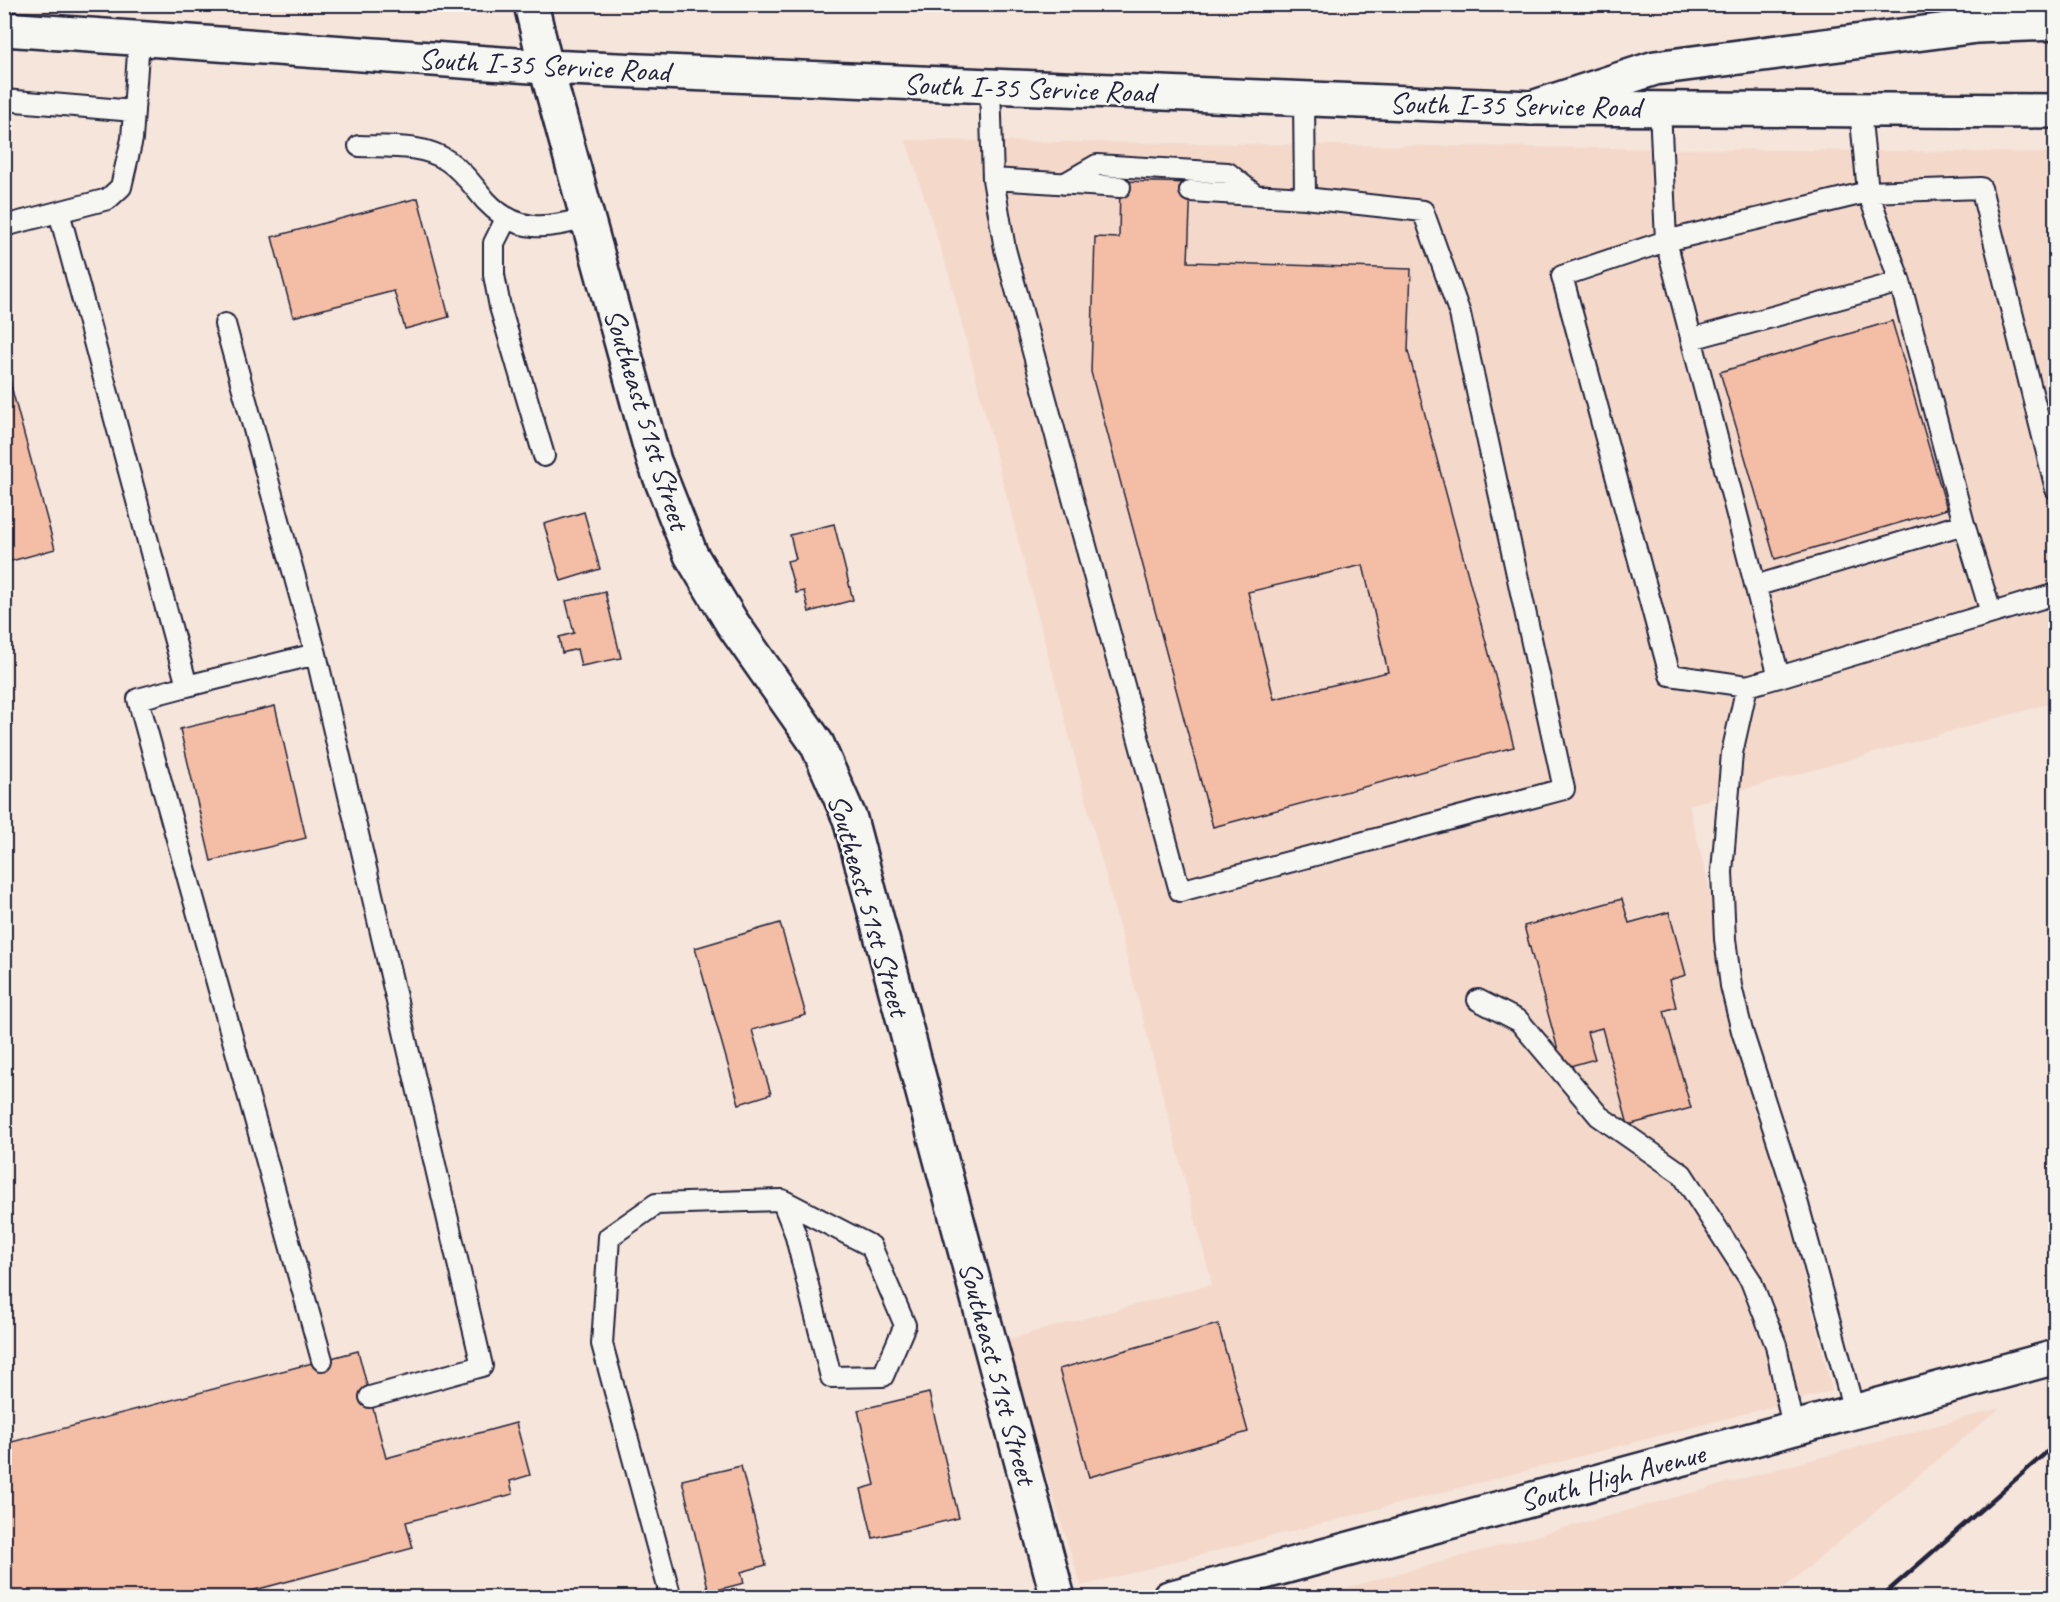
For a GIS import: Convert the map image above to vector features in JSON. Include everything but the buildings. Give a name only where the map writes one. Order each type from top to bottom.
[{"type":"main road","name":"Southeast 51st Street","points":[[533,10],[546,67],[654,461],[691,555],[732,623],[817,744],[850,819],[1058,1598]]},
{"type":"main road","points":[[1532,108],[1655,68],[1977,26],[2055,23]]},
{"type":"main road","name":"South I-35 Service Road","points":[[4,29],[546,67],[990,87],[1532,108],[2055,111]]},
{"type":"main road","name":"South High Avenue","points":[[1169,1598],[2055,1357]]},
{"type":"lane","points":[[4,226],[108,199],[121,187],[132,139],[138,39]]},
{"type":"lane","points":[[990,87],[993,179],[1005,249],[1180,891],[1564,789],[1460,314],[1423,211],[1305,198],[1190,191]]},
{"type":"lane","points":[[1304,99],[1305,198]]},
{"type":"lane","points":[[4,100],[134,111]]},
{"type":"lane","points":[[1660,108],[1666,241],[1779,677]]},
{"type":"lane","points":[[1860,110],[1868,192],[1900,282],[1964,524],[1991,613]]},
{"type":"lane","points":[[359,146],[414,147],[447,160],[468,178],[506,219],[532,227],[556,225],[587,218]]},
{"type":"lane","points":[[1064,184],[1097,165],[1204,171],[1228,173],[1255,195]]},
{"type":"lane","points":[[993,179],[1120,188]]},
{"type":"lane","points":[[2055,489],[1981,188],[1868,192],[1666,241],[1562,276],[1670,675],[1748,686],[2055,594]]},
{"type":"lane","points":[[59,212],[187,686]]},
{"type":"lane","points":[[506,219],[494,243],[494,275],[544,456]]},
{"type":"lane","points":[[1691,339],[1900,282]]},
{"type":"lane","points":[[225,324],[316,654],[482,1366],[370,1397]]},
{"type":"lane","points":[[1755,586],[1964,524]]},
{"type":"lane","points":[[316,654],[138,699],[322,1360]]},
{"type":"lane","points":[[1748,686],[1732,753],[1722,872],[1725,939],[1731,986],[1742,1031],[1797,1201],[1854,1411]]},
{"type":"lane","points":[[1478,1000],[1519,1021],[1599,1116],[1683,1174],[1751,1281],[1776,1345],[1793,1428]]},
{"type":"lane","points":[[671,1598],[602,1344],[609,1237],[656,1204],[782,1200],[871,1246],[905,1325],[883,1376],[831,1377],[795,1233],[782,1200]]},
{"type":"shaded area","points":[[906,140],[2055,153],[2055,702],[1689,805],[1832,1391],[1081,1586],[1004,1340],[1212,1284],[949,275]]},
{"type":"shaded area","points":[[2000,1408],[1773,1597],[1313,1597]]},
{"type":"railway","points":[[1880,1598],[2056,1444]]}]
